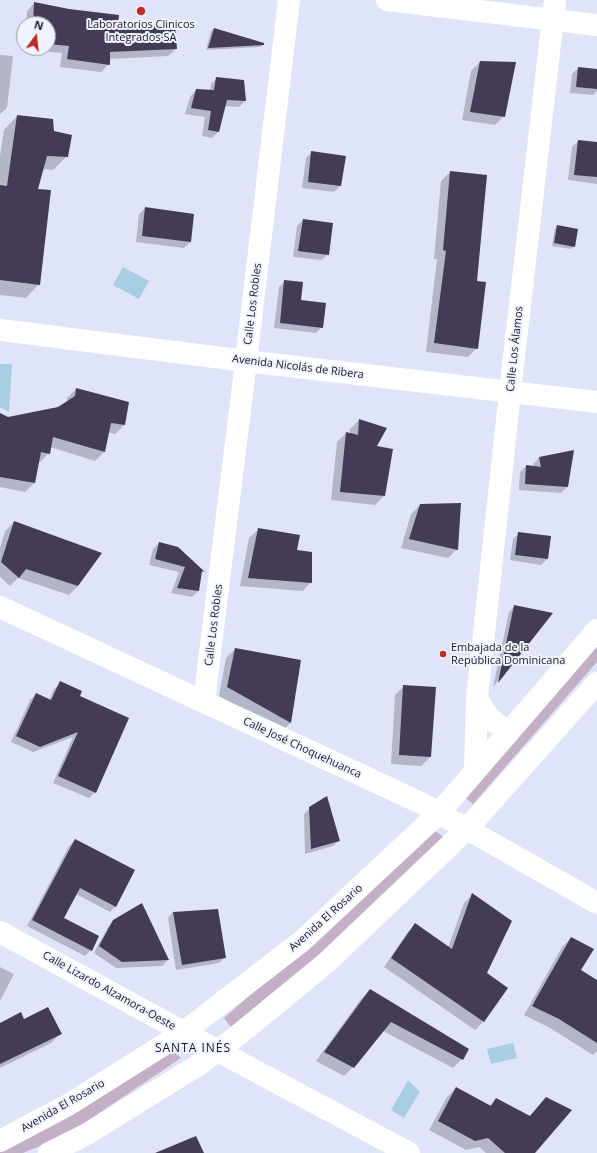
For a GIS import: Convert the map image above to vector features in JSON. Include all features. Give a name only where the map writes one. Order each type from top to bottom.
[{"type":"street","name":"Calle Los Robles","points":[[204,702],[288,0]]},
{"type":"street","points":[[387,0],[554,10],[597,26]]},
{"type":"street","name":"Calle Los Álamos","points":[[475,771],[476,698],[554,10]]},
{"type":"street","name":"Avenida Nicolás de Ribera","points":[[0,330],[246,361],[597,402]]},
{"type":"street","name":"Calle José Choquehuanca","points":[[0,607],[438,813],[597,903]]},
{"type":"street","name":"Avenida El Rosario","points":[[0,1141],[68,1104],[184,1032],[302,941],[438,813],[597,630]]},
{"type":"street","points":[[49,1153],[87,1134],[200,1064],[326,963],[467,829],[597,683]]},
{"type":"street","points":[[476,698],[484,712],[491,720],[509,732]]},
{"type":"street","name":"Calle Lizardo Alzamora-Oeste","points":[[0,932],[409,1153]]},
{"type":"shaded area","points":[[597,640],[597,662],[473,804],[462,795]]},
{"type":"shaded area","points":[[430,827],[446,839],[326,954],[233,1030],[224,1018],[316,937]]},
{"type":"shaded area","points":[[168,1047],[181,1058],[68,1134],[23,1153],[0,1153],[0,1144]]},
{"type":"water","points":[[123,267],[149,281],[139,299],[113,285]]},
{"type":"water","points":[[0,364],[12,364],[9,412],[0,407]]},
{"type":"water","points":[[513,1043],[517,1058],[491,1064],[487,1049]]},
{"type":"water","points":[[408,1080],[420,1092],[404,1118],[391,1110]]},
{"type":"building","points":[[34,2],[69,9],[119,15],[118,23],[138,26],[175,25],[177,49],[110,52],[110,65],[67,59],[69,46],[56,45],[56,16],[33,16]]},
{"type":"building","points":[[214,28],[264,43],[264,45],[208,48]]},
{"type":"building","points":[[480,61],[516,62],[505,117],[470,112]]},
{"type":"building","points":[[578,67],[597,69],[597,89],[576,87]]},
{"type":"building","points":[[216,77],[244,80],[246,101],[227,100],[219,132],[208,130],[211,111],[191,108],[196,89],[214,90]]},
{"type":"building","points":[[17,115],[53,119],[54,131],[72,135],[68,157],[47,156],[38,189],[51,190],[40,285],[0,280],[0,185],[7,186]]},
{"type":"building","points":[[578,140],[597,142],[597,177],[574,175]]},
{"type":"building","points":[[311,151],[346,156],[341,186],[308,182]]},
{"type":"building","points":[[450,171],[487,175],[477,281],[486,282],[478,349],[434,343],[446,251],[443,250]]},
{"type":"building","points":[[145,207],[194,214],[191,242],[142,236]]},
{"type":"building","points":[[303,219],[333,223],[329,255],[298,251]]},
{"type":"building","points":[[557,225],[578,229],[575,247],[554,243]]},
{"type":"building","points":[[284,280],[303,282],[301,300],[326,303],[323,328],[280,323]]},
{"type":"building","points":[[76,388],[129,402],[125,425],[111,423],[105,452],[53,437],[50,454],[41,452],[35,483],[0,477],[0,413],[8,417],[58,407],[75,396]]},
{"type":"building","points":[[359,419],[387,428],[377,446],[393,449],[385,496],[340,492],[346,432],[358,435]]},
{"type":"building","points":[[574,450],[568,487],[525,484],[526,465],[541,467],[539,457]]},
{"type":"building","points":[[461,503],[458,550],[409,539],[420,504]]},
{"type":"building","points":[[14,521],[102,553],[78,586],[26,569],[19,578],[1,562]]},
{"type":"building","points":[[258,528],[300,535],[297,550],[312,552],[312,583],[248,578]]},
{"type":"building","points":[[518,532],[551,536],[548,559],[515,555]]},
{"type":"building","points":[[159,542],[178,547],[205,572],[202,571],[199,591],[177,588],[185,567],[155,559]]},
{"type":"building","points":[[514,605],[553,613],[498,683]]},
{"type":"building","points":[[235,648],[301,660],[291,723],[227,687]]},
{"type":"building","points":[[60,681],[82,691],[80,696],[129,718],[96,793],[58,776],[78,732],[40,747],[16,736],[36,693],[51,700]]},
{"type":"building","points":[[403,685],[436,687],[431,757],[399,755]]},
{"type":"building","points":[[327,796],[340,841],[311,849],[309,807]]},
{"type":"building","points":[[75,839],[135,870],[116,907],[80,888],[64,918],[99,936],[92,951],[32,920]]},
{"type":"building","points":[[472,893],[512,921],[487,973],[508,988],[484,1022],[391,958],[415,923],[452,949]]},
{"type":"building","points":[[142,903],[169,960],[122,962],[99,946],[113,920]]},
{"type":"building","points":[[218,909],[226,958],[182,965],[173,912]]},
{"type":"building","points":[[571,937],[594,949],[581,970],[597,980],[597,1043],[559,1019],[532,1006]]},
{"type":"building","points":[[370,989],[469,1049],[463,1060],[391,1022],[354,1068],[324,1052]]},
{"type":"building","points":[[48,1007],[62,1034],[0,1064],[0,1023],[21,1012],[24,1019]]},
{"type":"building","points":[[456,1087],[491,1106],[496,1098],[530,1116],[546,1097],[572,1110],[535,1153],[505,1153],[488,1138],[475,1141],[438,1121]]},
{"type":"building","points":[[196,1136],[204,1153],[155,1153]]},
{"type":"place","name":"Laboratorios Clinicos Integrados SA","points":[[141,11]]},
{"type":"place","name":"Embajada de la República Dominicana","points":[[443,654]]},
{"type":"district","name":"SANTA INÉS","points":[[193,1049]]}]
